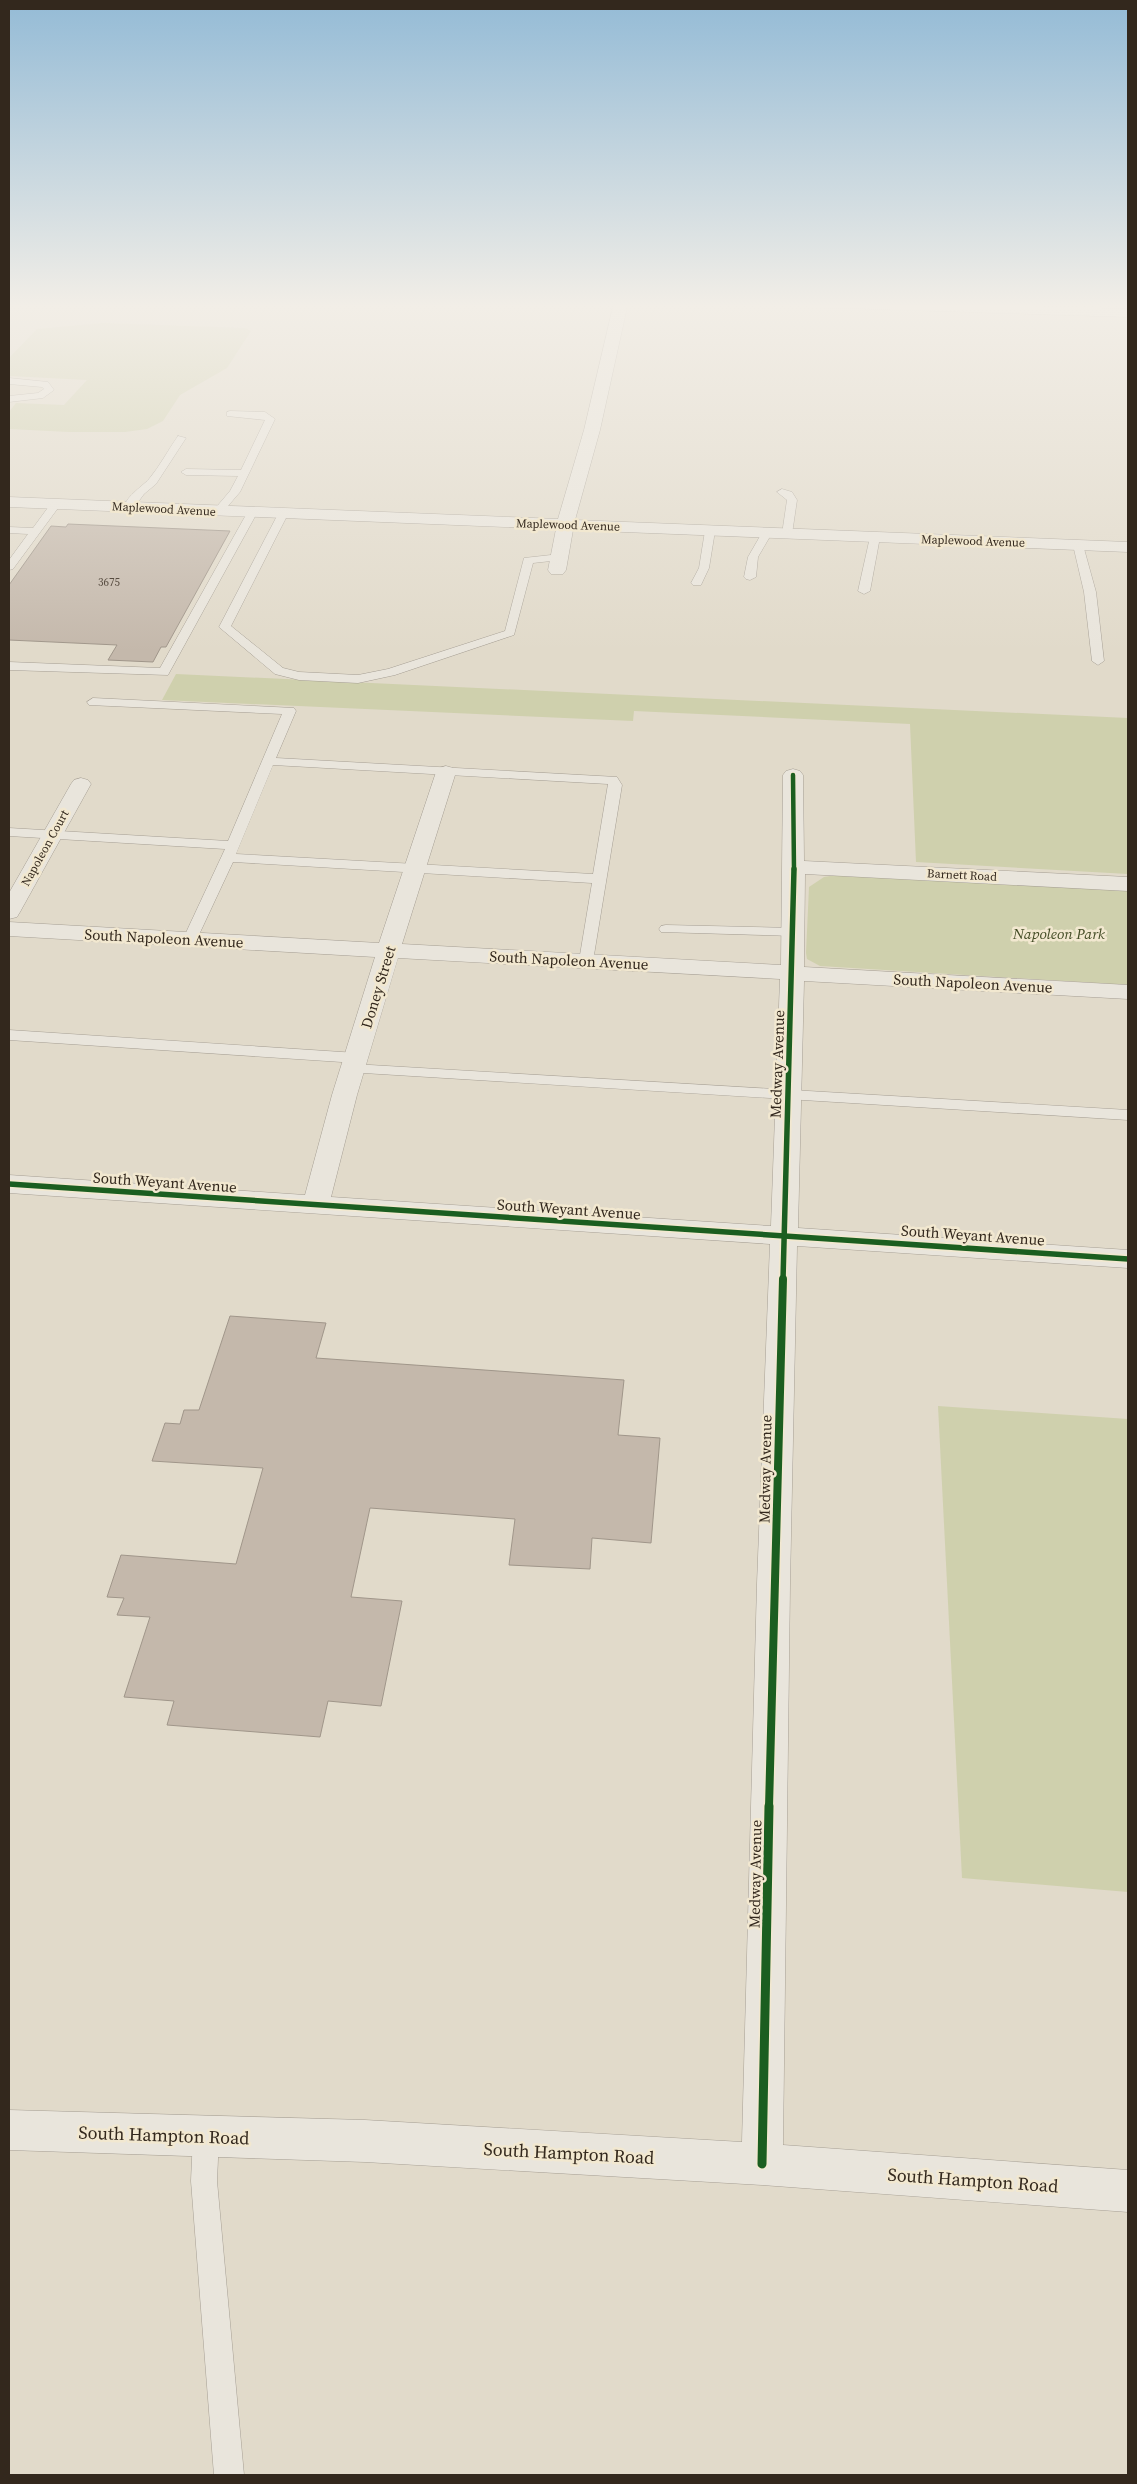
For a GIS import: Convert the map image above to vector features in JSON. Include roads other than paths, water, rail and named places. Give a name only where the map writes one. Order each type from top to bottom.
[{"type":"street","points":[[558,563],[565,525],[595,419]]},
{"type":"street","name":"Maplewood Avenue","points":[[9,502],[1128,547]]},
{"type":"street","name":"Doney Street","points":[[316,1205],[388,950],[446,772]]},
{"type":"street","name":"Medway Avenue","points":[[762,2164],[784,1235],[794,973],[795,867],[793,775]]},
{"type":"street","name":"Napoleon Court","points":[[9,912],[81,784]]},
{"type":"street","name":"Barnett Road","points":[[795,867],[1128,884]]},
{"type":"street","name":"South Napoleon Avenue","points":[[9,929],[1128,992]]},
{"type":"street","name":"South Weyant Avenue","points":[[9,1184],[1128,1258]]},
{"type":"street","name":"South Hampton Road","points":[[9,2130],[364,2141],[762,2164],[1128,2191]]},
{"type":"lane","points":[[218,511],[235,492],[270,419]]},
{"type":"lane","points":[[129,507],[140,492],[152,482],[181,438]]},
{"type":"lane","points":[[186,472],[244,473]]},
{"type":"lane","points":[[782,492],[788,494],[792,500],[787,534]]},
{"type":"lane","points":[[9,567],[56,504]]},
{"type":"lane","points":[[9,666],[164,672],[252,513]]},
{"type":"lane","points":[[283,514],[225,627],[279,672],[299,676],[358,679],[391,672],[510,633],[528,560],[558,563]]},
{"type":"lane","points":[[9,530],[37,531]]},
{"type":"lane","points":[[697,583],[704,568],[710,531]]},
{"type":"lane","points":[[750,577],[753,557],[767,533]]},
{"type":"lane","points":[[864,591],[875,537]]},
{"type":"lane","points":[[1078,545],[1090,592],[1098,661]]},
{"type":"lane","points":[[93,702],[290,710],[231,852],[190,939]]},
{"type":"lane","points":[[268,761],[612,780],[614,785],[586,961]]},
{"type":"lane","points":[[9,832],[53,834],[416,868],[600,879]]},
{"type":"lane","points":[[666,929],[794,932]]},
{"type":"lane","points":[[9,1035],[355,1064],[1128,1115]]},
{"type":"lane","points":[[206,2136],[204,2181],[229,2475]]},
{"type":"park label","name":"Napoleon Park","points":[[1059,933]]}]
